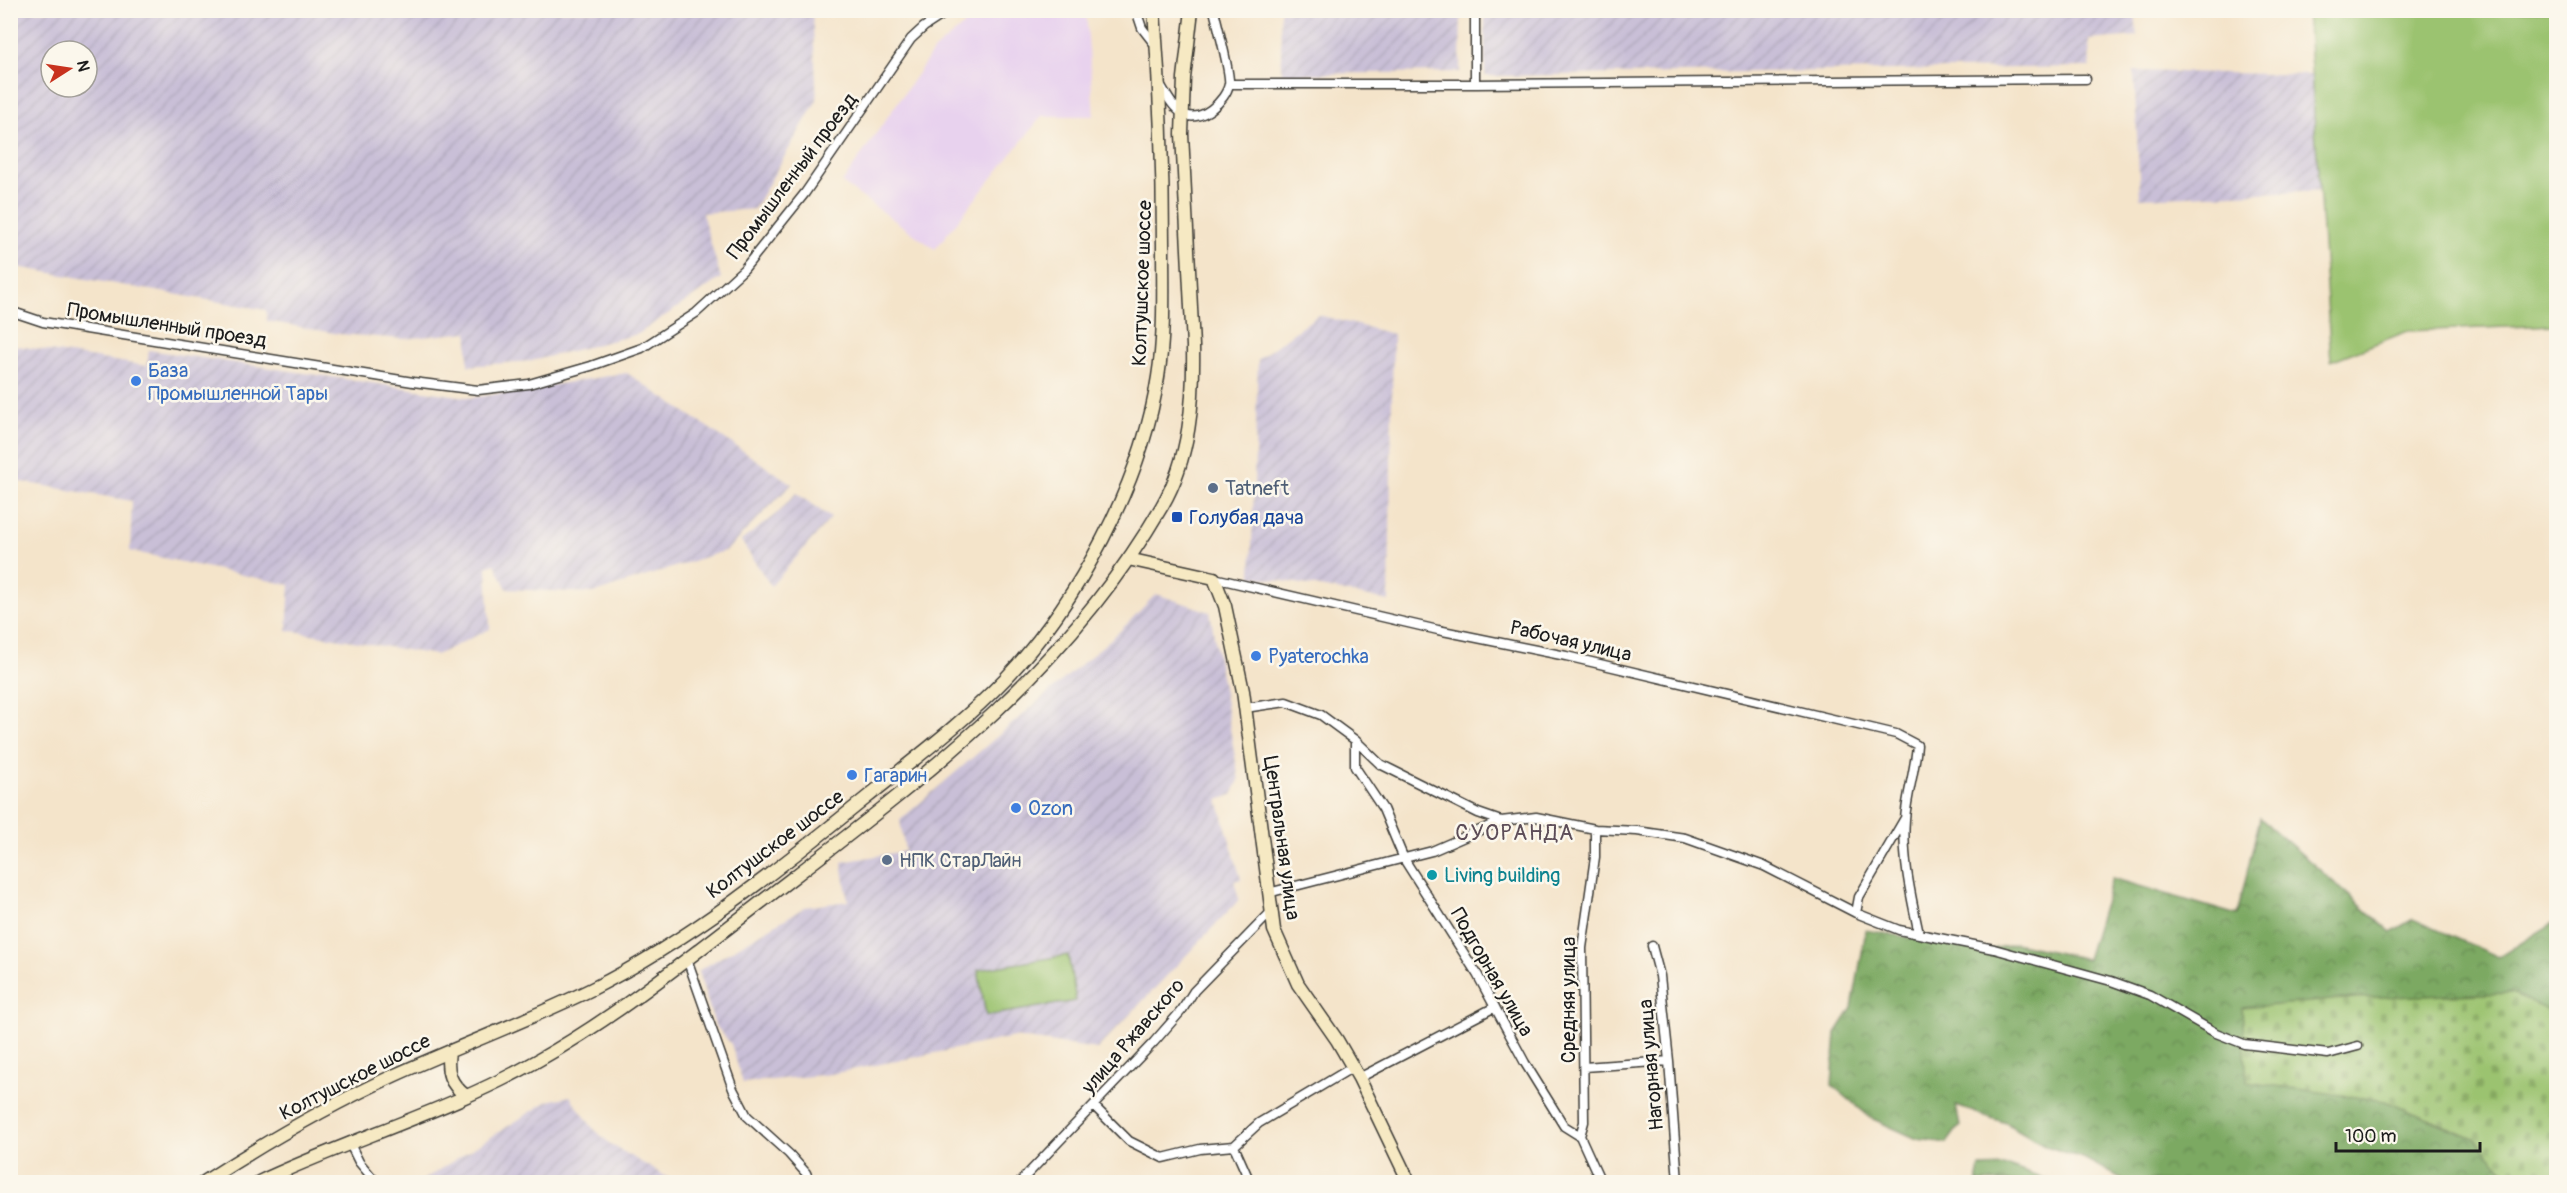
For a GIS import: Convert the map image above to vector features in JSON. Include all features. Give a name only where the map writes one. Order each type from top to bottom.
[{"type":"main road","name":"Колтушское шоссе","points":[[204,1182],[357,1093],[596,987],[676,941],[749,890],[946,734],[1003,680],[1031,649],[1074,588],[1104,534],[1124,492],[1150,419],[1163,332],[1164,174],[1154,10]]},
{"type":"main road","name":"Колтушское шоссе","points":[[259,1182],[349,1142],[466,1096],[534,1063],[598,1024],[687,959],[886,806],[1016,694],[1079,626],[1128,560],[1163,505],[1182,460],[1191,413],[1193,346],[1183,113],[1184,78],[1192,10]]},
{"type":"main road","points":[[1128,560],[1214,578]]},
{"type":"main road","name":"Центральная улица","points":[[1214,578],[1225,606],[1245,708],[1268,892],[1279,944],[1298,984],[1356,1072],[1409,1182]]},
{"type":"main road","points":[[449,1052],[447,1065],[449,1077],[456,1088],[466,1096]]},
{"type":"street","name":"Промышленный проезд","points":[[10,311],[43,322],[413,382],[471,389],[529,384],[591,366],[642,348],[696,313],[744,269],[805,193],[911,39],[924,27],[950,10]]},
{"type":"street","points":[[1136,10],[1142,28],[1156,47]]},
{"type":"street","points":[[1160,84],[1169,100],[1189,116],[1200,115],[1222,101],[1230,84],[1214,10]]},
{"type":"street","points":[[1475,10],[1475,84]]},
{"type":"street","points":[[1230,84],[2086,79]]},
{"type":"street","name":"Рабочая улица","points":[[1214,578],[1739,696],[1896,734],[1917,746],[1915,769],[1905,817]]},
{"type":"street","points":[[1245,708],[1286,702],[1321,715],[1355,740],[1380,764],[1478,813],[1501,821]]},
{"type":"street","name":"Подгорная улица","points":[[1355,740],[1354,767],[1383,809],[1404,859],[1446,924],[1525,1063],[1564,1125],[1580,1136],[1601,1182]]},
{"type":"street","points":[[1268,892],[1404,859],[1432,851],[1501,821],[1536,816],[1595,829],[1637,831],[1685,838],[1720,849],[1764,866],[1856,913],[1899,930],[1994,949],[2110,981],[2151,995],[2216,1033],[2244,1044],[2328,1054],[2358,1046]]},
{"type":"street","points":[[1856,913],[1859,897],[1905,817]]},
{"type":"street","points":[[1905,817],[1905,854],[1919,934]]},
{"type":"street","name":"Средняя улица","points":[[1580,1136],[1584,1122],[1582,948],[1595,857],[1595,829]]},
{"type":"street","name":"улица Ржавского","points":[[1020,1182],[1094,1106],[1177,1016],[1194,992],[1271,912]]},
{"type":"street","name":"Нагорная улица","points":[[1652,946],[1660,976],[1678,1182]]},
{"type":"street","points":[[687,959],[733,1089],[747,1116],[789,1154],[806,1173],[810,1182]]},
{"type":"street","points":[[1094,1106],[1129,1141],[1163,1158],[1200,1149],[1234,1146],[1259,1123],[1356,1072],[1495,1007]]},
{"type":"street","points":[[1584,1067],[1669,1061]]},
{"type":"street","points":[[349,1142],[359,1162],[376,1182]]},
{"type":"street","points":[[1234,1146],[1250,1182]]},
{"type":"shaded area","points":[[2135,10],[2137,36],[2089,40],[2090,67],[1485,76],[1485,11]]},
{"type":"shaded area","points":[[10,11],[812,11],[817,100],[754,209],[702,213],[721,278],[638,334],[531,361],[468,366],[468,332],[404,339],[339,334],[267,321],[266,310],[11,266]]},
{"type":"shaded area","points":[[1009,11],[1086,11],[1094,116],[1042,116],[935,249],[842,183],[934,50],[968,22]]},
{"type":"shaded area","points":[[1280,11],[1461,11],[1460,72],[1282,74]]},
{"type":"shaded area","points":[[2134,71],[2316,75],[2326,190],[2140,198]]},
{"type":"shaded area","points":[[1318,315],[1393,334],[1389,601],[1251,576],[1258,359]]},
{"type":"shaded area","points":[[11,345],[147,366],[149,350],[472,398],[627,373],[792,484],[727,550],[594,593],[507,589],[495,564],[487,567],[490,629],[436,655],[287,630],[290,585],[130,551],[132,501],[11,480]]},
{"type":"shaded area","points":[[796,493],[831,518],[771,586],[741,541],[780,511]]},
{"type":"shaded area","points":[[1156,594],[1210,612],[1239,780],[1232,795],[1218,800],[1241,879],[1234,881],[1239,899],[1235,904],[1097,1049],[1014,1037],[831,1074],[743,1083],[731,1044],[715,1025],[698,971],[805,907],[848,901],[842,862],[905,851],[900,820],[1119,632]]},
{"type":"shaded area","points":[[570,1096],[593,1128],[610,1144],[675,1182],[420,1182],[548,1101]]},
{"type":"green space","points":[[2307,11],[2556,11],[2556,325],[2408,331],[2331,361]]},
{"type":"green space","points":[[2260,818],[2391,932],[2413,919],[2499,957],[2556,921],[2556,1182],[2128,1182],[2085,1159],[2046,1146],[2006,1123],[1956,1106],[1960,1125],[1947,1143],[1917,1139],[1871,1118],[1832,1085],[1836,1033],[1852,1008],[1866,930],[1987,951],[2015,943],[2087,959],[2112,878],[2237,915]]},
{"type":"green space","points":[[1068,955],[1076,1001],[986,1016],[978,970]]},
{"type":"green space","points":[[2512,993],[2556,1014],[2556,1182],[2515,1182],[2474,1138],[2385,1101],[2247,1082],[2242,1008],[2355,998]]},
{"type":"green space","points":[[2008,1166],[2052,1182],[1977,1182],[1980,1167]]},
{"type":"place","name":"База Промышленной Тары","points":[[136,381]]},
{"type":"place","name":"Tatneft","points":[[1213,488]]},
{"type":"place","name":"Голубая дача","points":[[1177,517]]},
{"type":"place","name":"Pyaterochka","points":[[1256,656]]},
{"type":"place","name":"Гагарин","points":[[852,775]]},
{"type":"place","name":"Ozon","points":[[1016,808]]},
{"type":"place","name":"НПК СтарЛайн","points":[[887,860]]},
{"type":"place","name":"Living building","points":[[1432,875]]},
{"type":"district","name":"СУОРАНДА","points":[[1515,833]]}]
